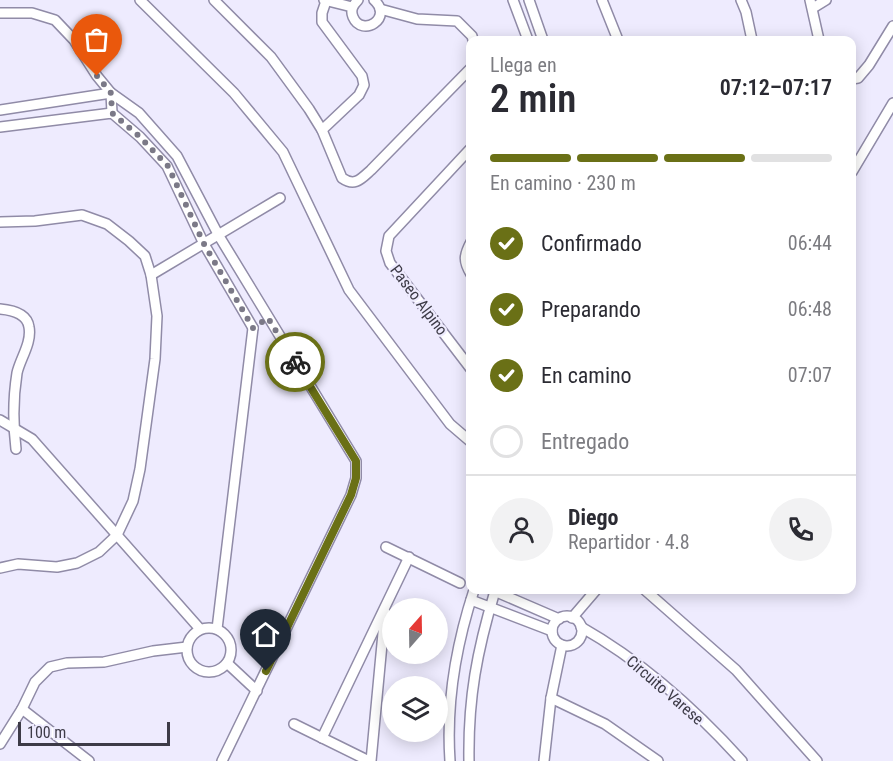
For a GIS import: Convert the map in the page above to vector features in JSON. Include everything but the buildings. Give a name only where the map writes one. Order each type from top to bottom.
[{"type":"street","points":[[140,0],[234,93],[283,152],[350,290],[450,424],[466,438]]},
{"type":"street","points":[[214,0],[271,57],[322,130],[342,178],[349,183],[358,183],[466,73]]},
{"type":"street","points":[[322,130],[359,94],[364,85],[362,76],[322,22],[325,0],[355,4],[352,17],[363,26],[372,25],[379,19],[377,3]]},
{"type":"street","points":[[513,0],[526,36]]},
{"type":"street","points":[[529,0],[542,36]]},
{"type":"street","points":[[602,0],[616,36]]},
{"type":"street","points":[[741,0],[751,36]]},
{"type":"street","points":[[818,36],[811,4],[826,0]]},
{"type":"street","points":[[377,3],[417,20],[457,21],[472,36]]},
{"type":"street","points":[[0,13],[32,13],[55,20],[74,40],[111,93],[139,113],[177,156],[219,236],[356,461],[356,478],[351,495],[222,761]]},
{"type":"street","points":[[856,78],[869,65],[893,26]]},
{"type":"street","points":[[0,110],[111,93]]},
{"type":"street","points":[[111,93],[112,113],[140,137],[168,166],[204,244],[253,328],[217,629]]},
{"type":"street","points":[[856,158],[893,103]]},
{"type":"street","points":[[0,127],[112,113]]},
{"type":"street","name":"Paseo Alpino","points":[[466,153],[386,241],[390,263],[466,362]]},
{"type":"street","points":[[151,275],[280,198]]},
{"type":"street","points":[[0,222],[35,221],[82,215],[107,224],[129,240],[145,256],[151,275],[157,316],[155,359],[140,469],[133,501],[117,535],[99,552],[77,563],[57,567],[18,564],[0,568]]},
{"type":"street","points":[[0,309],[13,310],[24,316],[30,328],[17,372],[14,426],[16,449]]},
{"type":"street","points":[[253,328],[268,318]]},
{"type":"street","points":[[0,420],[14,426],[32,439],[200,630]]},
{"type":"street","points":[[386,547],[460,583]]},
{"type":"street","points":[[389,598],[409,557]]},
{"type":"street","points":[[450,761],[451,687],[461,633],[473,594]]},
{"type":"street","points":[[469,761],[468,721],[475,661],[492,594]]},
{"type":"street","points":[[502,594],[559,619],[572,618],[593,594]]},
{"type":"street","points":[[650,594],[736,670],[817,761]]},
{"type":"street","points":[[471,600],[552,631]]},
{"type":"street","points":[[322,738],[382,613]]},
{"type":"street","name":"Circuito Varese","points":[[572,618],[581,627],[610,644],[672,693],[742,761]]},
{"type":"street","points":[[559,619],[552,631],[555,640],[562,645],[571,646],[579,640],[581,627]]},
{"type":"street","points":[[217,629],[226,636],[231,646],[230,658],[218,670],[201,670],[189,658],[187,647],[191,636],[200,630],[217,629]]},
{"type":"street","points":[[294,724],[370,761],[382,638]]},
{"type":"street","points":[[544,761],[551,698],[562,645]]},
{"type":"street","points":[[0,744],[22,709],[35,682],[50,667],[67,663],[104,662],[153,651],[187,647]]},
{"type":"street","points":[[227,663],[256,691]]},
{"type":"street","points":[[551,698],[605,724],[658,761]]},
{"type":"street","points":[[22,709],[89,761]]},
{"type":"way so far","points":[[97,76],[111,93],[112,113],[140,137],[168,166],[204,244],[253,328],[268,318],[295,362]]},
{"type":"route","points":[[266,671],[351,495],[356,478],[356,461],[295,362]]}]
